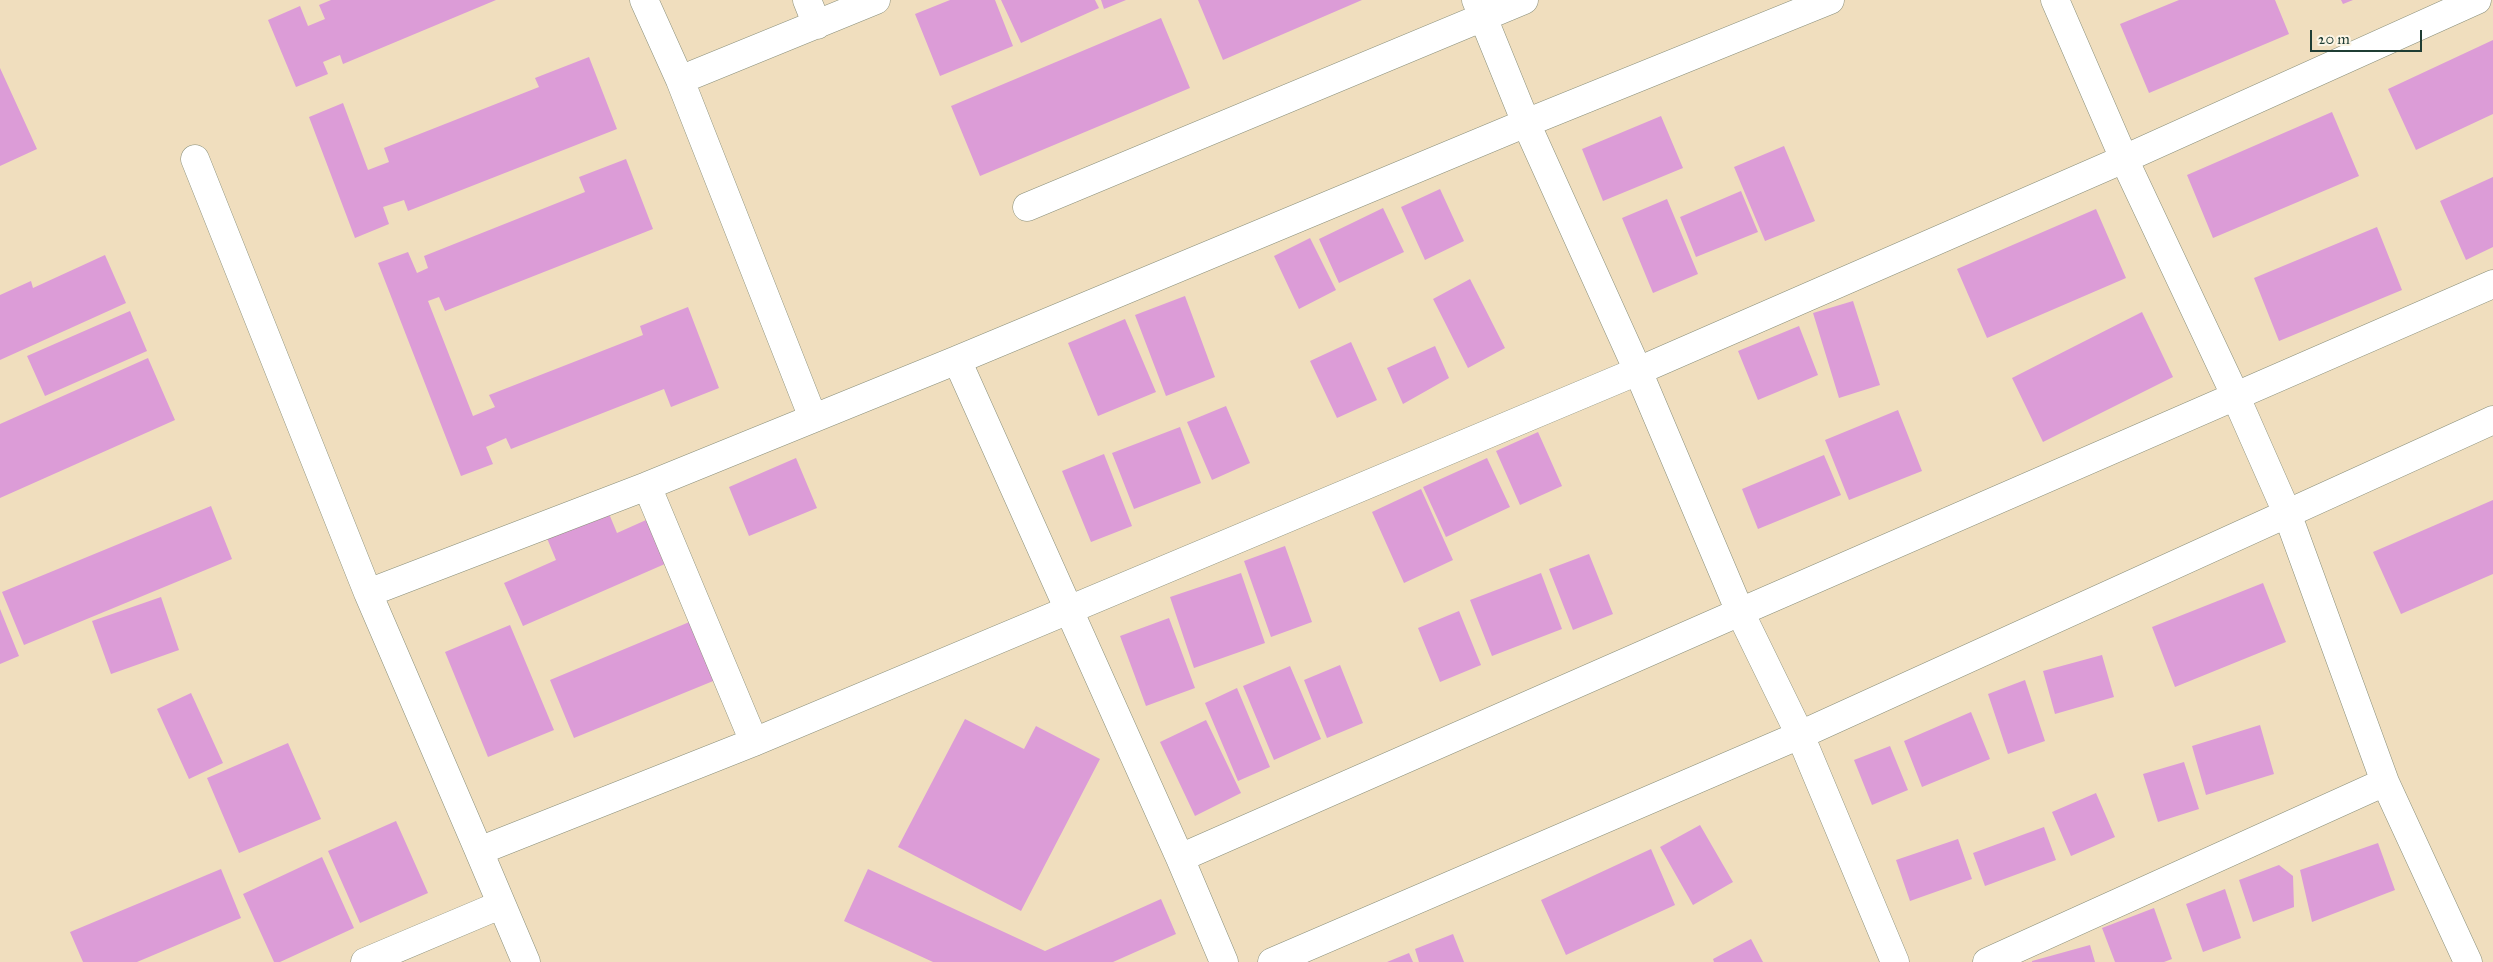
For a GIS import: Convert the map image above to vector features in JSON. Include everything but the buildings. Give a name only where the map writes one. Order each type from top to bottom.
[{"type":"street","points":[[644,0],[680,80],[813,418]]},
{"type":"street","points":[[807,0],[817,25]]},
{"type":"street","points":[[680,80],[876,0]]},
{"type":"street","points":[[1026,207],[1480,9],[1524,0]]},
{"type":"street","points":[[368,592],[647,486],[957,360],[1526,122],[1830,0]]},
{"type":"street","points":[[2055,0],[2124,159],[2235,395],[2287,513],[2385,782],[2468,962]]},
{"type":"street","points":[[479,851],[754,742],[1638,371],[2124,159],[2477,0]]},
{"type":"street","points":[[1480,9],[1526,122],[1638,371],[1740,612],[1800,735],[1895,962]]},
{"type":"street","points":[[196,159],[368,592],[479,851],[500,905],[526,962]]},
{"type":"street","points":[[1180,858],[2235,395],[2493,284]]},
{"type":"street","points":[[957,360],[1180,858],[1224,962]]},
{"type":"street","points":[[1272,962],[1800,735],[2493,420]]},
{"type":"street","points":[[647,486],[754,742]]},
{"type":"street","points":[[1987,962],[2385,782]]},
{"type":"street","points":[[365,962],[500,905]]}]
